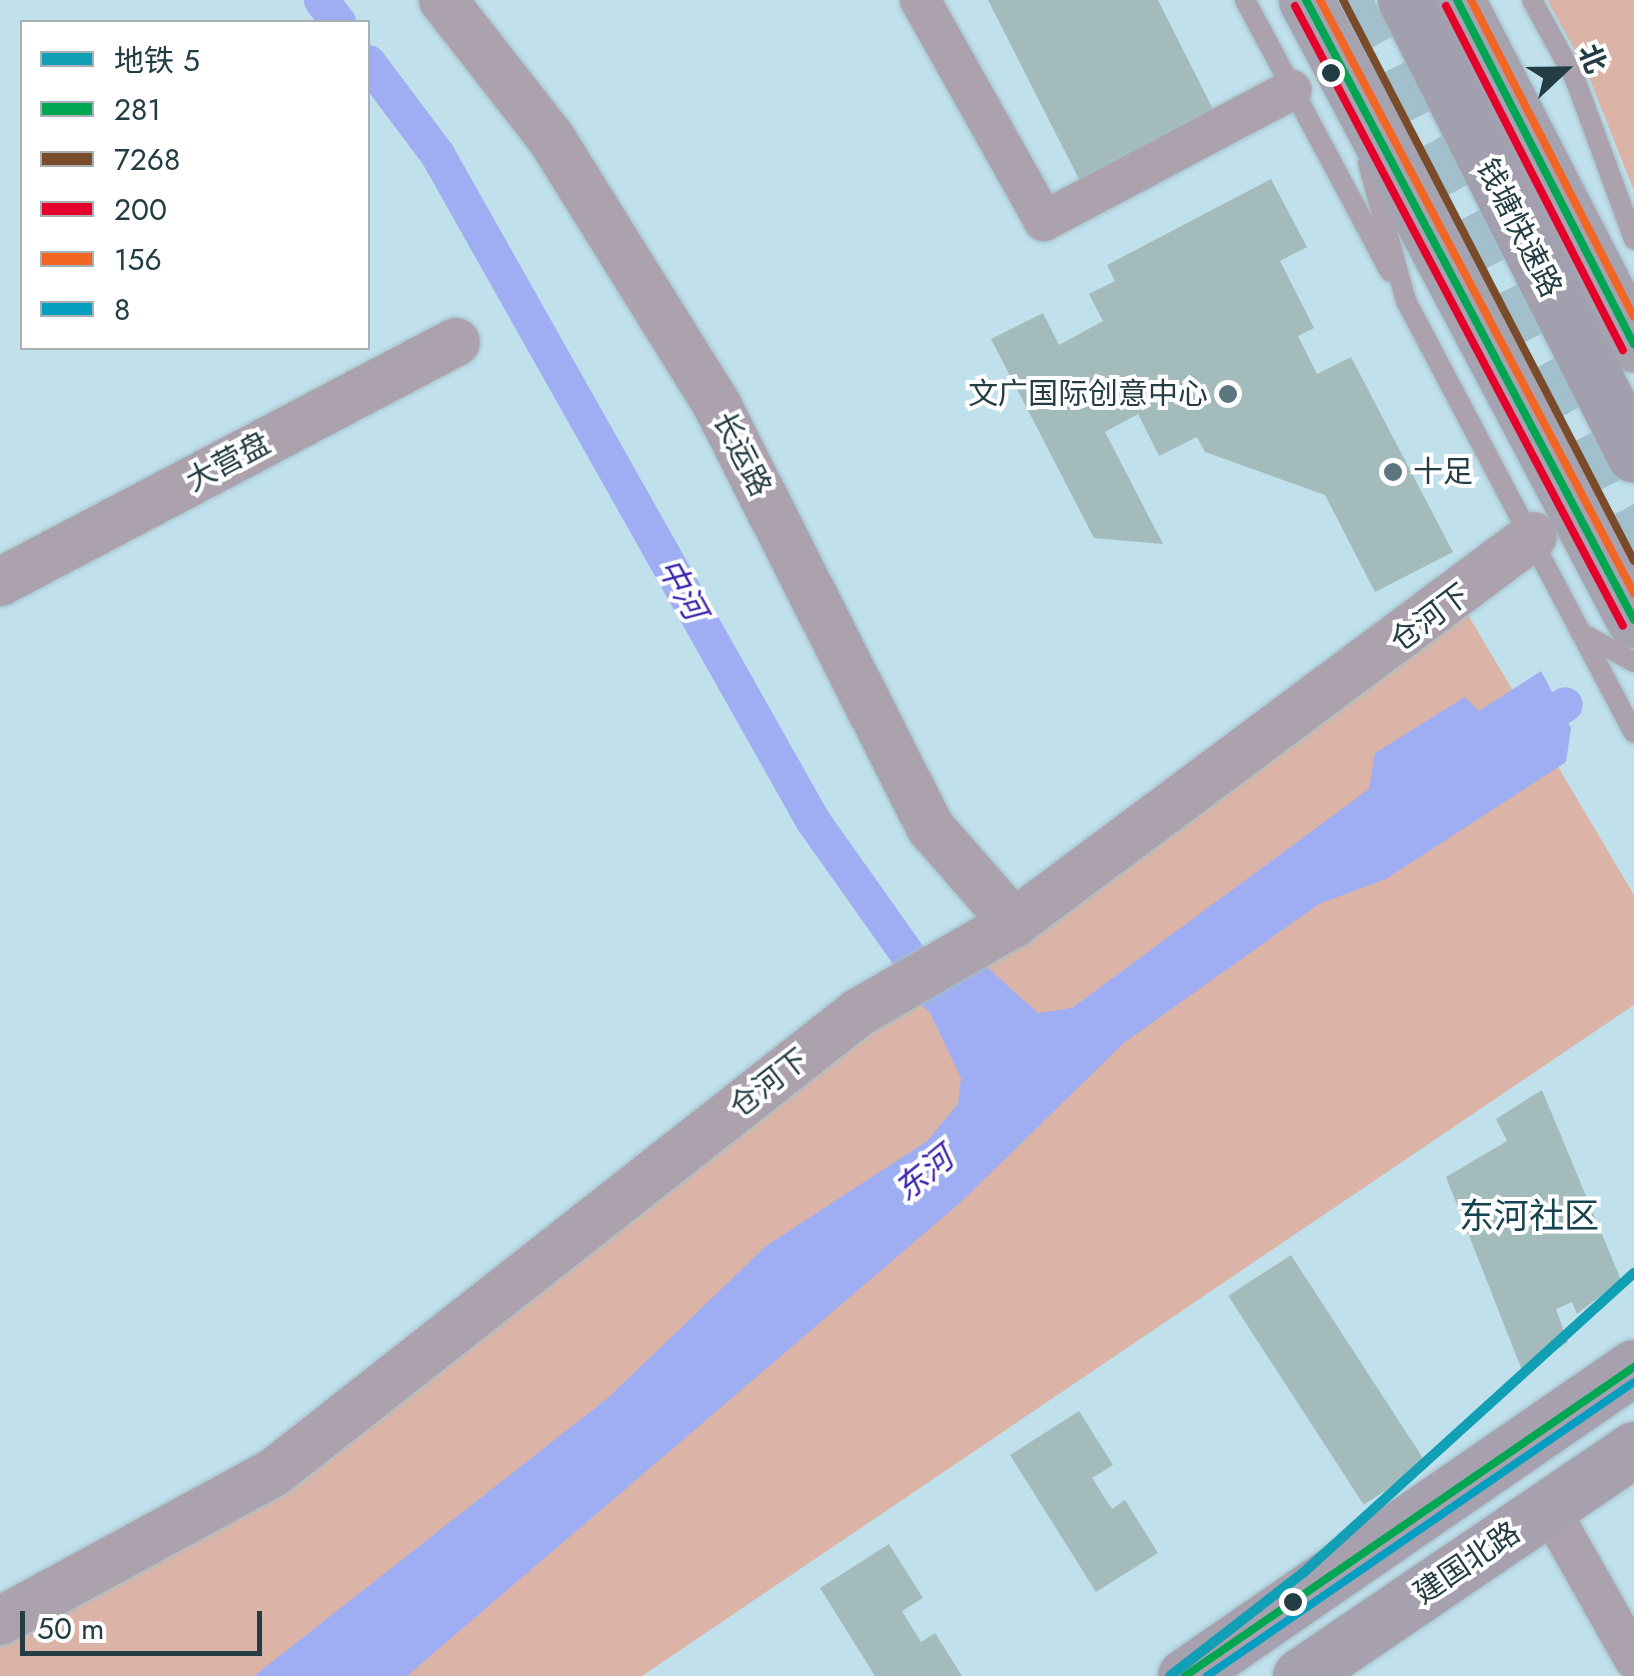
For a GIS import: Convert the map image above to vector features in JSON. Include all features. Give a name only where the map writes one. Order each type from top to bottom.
[{"type":"highway","name":"钱塘快速路","points":[[1405,0],[1634,455]]},
{"type":"highway","points":[[1433,0],[1580,349]]},
{"type":"main road","points":[[1306,0],[1341,64],[1609,627]]},
{"type":"main road","points":[[1457,0],[1634,344]]},
{"type":"main road","points":[[1185,1676],[1634,1368]]},
{"type":"main road","name":"建国北路","points":[[1300,1676],[1634,1449]]},
{"type":"street","name":"长运路","points":[[443,0],[551,138],[717,405],[930,826],[996,934]]},
{"type":"street","points":[[920,0],[1044,220],[1291,90]]},
{"type":"street","name":"大营盘","points":[[0,582],[456,342]]},
{"type":"street","name":"仓河下","points":[[0,1622],[272,1473],[904,986],[996,934],[1532,536]]},
{"type":"street","points":[[1549,1508],[1634,1659]]},
{"type":"lane","points":[[1245,0],[1532,536],[1634,662]]},
{"type":"lane","points":[[1532,0],[1575,79],[1634,239]]},
{"type":"lane","points":[[1341,64],[1406,302]]},
{"type":"lane","points":[[1609,627],[1634,733]]},
{"type":"shaded area","points":[[1547,0],[1634,0],[1634,191],[1587,72]]},
{"type":"shaded area","points":[[1458,598],[1634,895],[1634,1005],[642,1676],[0,1676],[0,1621],[273,1473]]},
{"type":"water","points":[[1541,671],[1571,728],[1566,762],[1386,879],[1319,904],[1125,1042],[961,1202],[407,1676],[254,1676],[609,1397],[766,1246],[927,1141],[958,1104],[961,1078],[920,992],[977,958],[1038,1013],[1072,1008],[1369,789],[1375,753],[1465,697],[1479,711]]},
{"type":"building","points":[[988,0],[1158,0],[1221,125],[1086,193]]},
{"type":"building","name":"文广国际创意中心","points":[[1271,179],[1307,247],[1280,261],[1314,328],[1298,336],[1317,374],[1351,357],[1453,552],[1375,592],[1325,495],[1205,452],[1197,437],[1159,456],[1138,414],[1105,432],[1163,544],[1094,538],[991,339],[1043,313],[1059,345],[1103,321],[1089,294],[1115,281],[1107,265]]},
{"type":"building","points":[[1542,1090],[1621,1280],[1577,1314],[1572,1302],[1556,1309],[1568,1342],[1523,1373],[1446,1177],[1507,1141],[1496,1119]]},
{"type":"building","points":[[1291,1255],[1427,1464],[1364,1505],[1228,1296]]},
{"type":"building","points":[[1079,1411],[1113,1465],[1092,1478],[1112,1509],[1125,1500],[1158,1553],[1096,1592],[1010,1455]]},
{"type":"building","points":[[889,1544],[923,1598],[902,1611],[921,1642],[935,1633],[962,1676],[875,1676],[820,1588]]},
{"type":"waterway","name":"中河","points":[[321,0],[336,20]]},
{"type":"waterway","name":"中河","points":[[370,65],[437,154],[813,821],[936,995]]},
{"type":"waterway","name":"东河","points":[[1519,733],[1565,704]]},
{"type":"tunnel","points":[[1343,0],[1634,561]]},
{"type":"metro line","name":"5","points":[[1170,1676],[1303,1573],[1634,1273]]},
{"type":"transit line","name":"281","points":[[1306,0],[1634,620]]},
{"type":"transit line","name":"156","points":[[1320,0],[1634,593]]},
{"type":"transit line","name":"7268","points":[[1343,0],[1634,561]]},
{"type":"transit line","name":"281","points":[[1457,0],[1634,344]]},
{"type":"transit line","name":"156","points":[[1471,0],[1634,317]]},
{"type":"transit line","name":"200","points":[[1295,6],[1623,626]]},
{"type":"transit line","name":"200","points":[[1446,6],[1623,350]]},
{"type":"transit line","name":"281","points":[[1185,1676],[1634,1367]]},
{"type":"transit line","name":"8","points":[[1207,1676],[1634,1382]]},
{"type":"place","name":"文广国际创意中心","points":[[1228,394]]},
{"type":"place","name":"十足","points":[[1393,472]]},
{"type":"district","name":"东河社区","points":[[1529,1216]]}]
